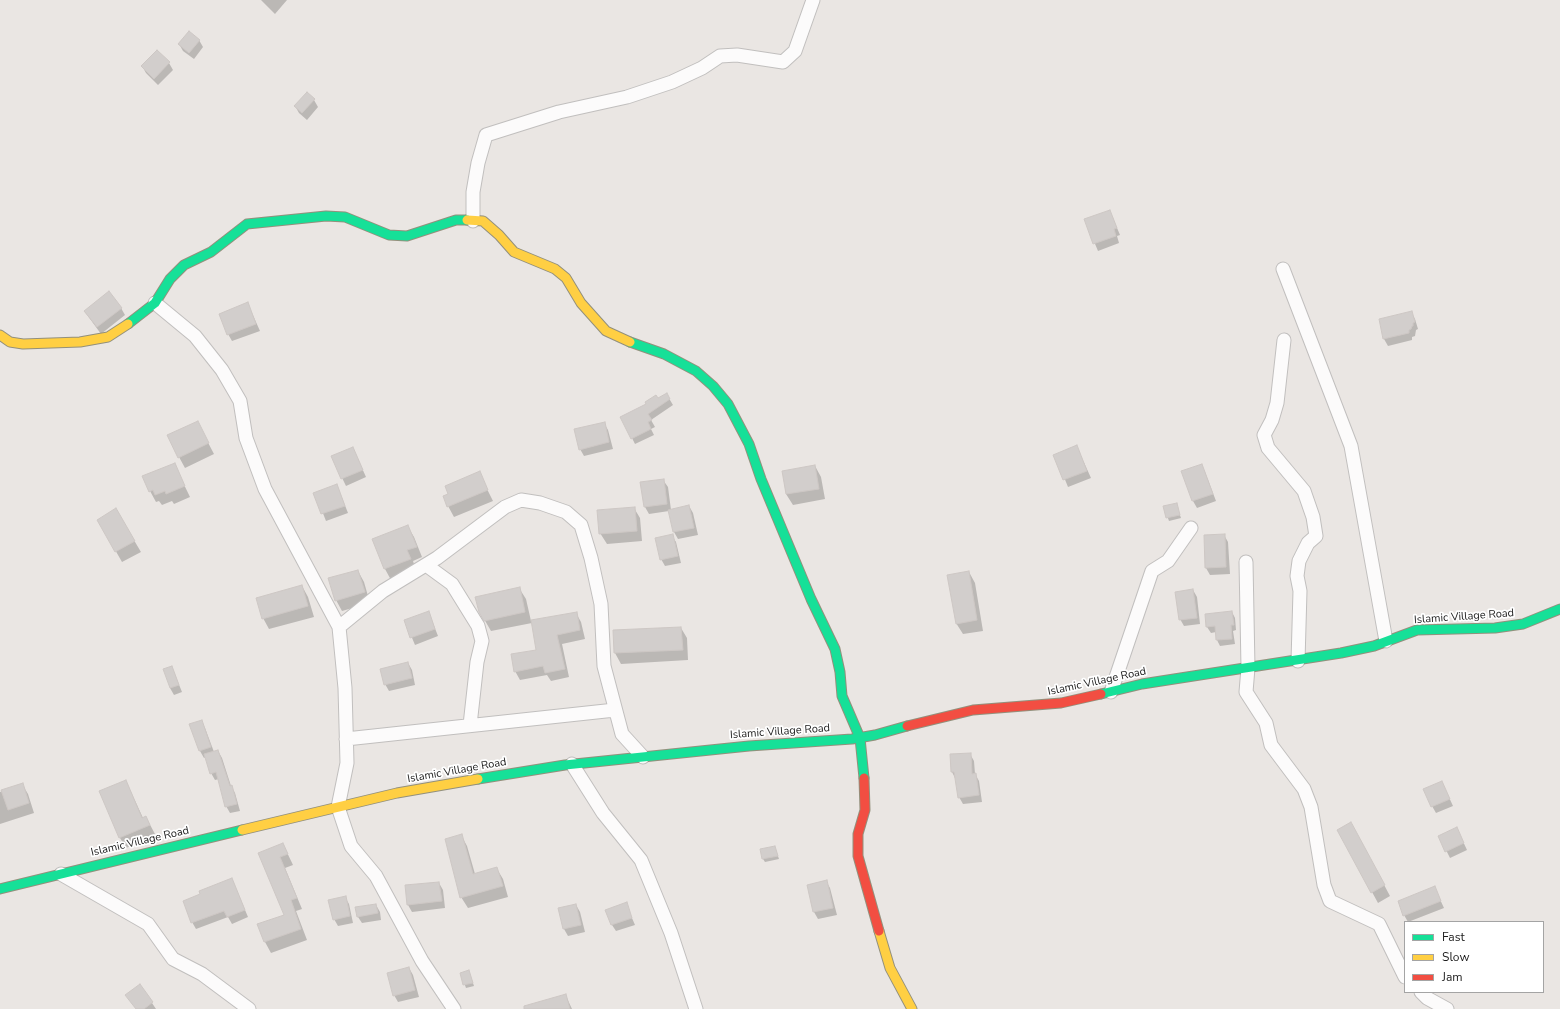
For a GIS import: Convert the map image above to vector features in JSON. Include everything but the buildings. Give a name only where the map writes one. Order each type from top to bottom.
[{"type":"street","points":[[473,221],[474,192],[478,163],[486,135],[559,112],[627,97],[672,82],[702,68],[720,56],[737,55],[783,62],[795,51],[813,0]]},
{"type":"street","points":[[0,335],[10,342],[23,344],[80,342],[108,337],[136,319],[155,303],[170,279],[184,265],[211,252],[247,224],[326,216],[345,217],[389,235],[407,236],[456,220],[483,221],[499,235],[514,252],[555,269],[566,278],[581,303],[606,331],[620,338],[664,354],[696,371],[713,386],[728,404],[749,444],[761,479],[811,599],[835,649],[840,672],[842,696],[860,738],[865,784],[865,810],[858,834],[858,856],[890,968],[912,1009]]},
{"type":"street","points":[[1283,269],[1351,446],[1386,641]]},
{"type":"street","points":[[155,303],[195,336],[222,370],[240,400],[246,438],[265,489],[339,627],[345,688],[347,763],[338,807],[351,846],[376,876],[422,961],[454,1009]]},
{"type":"street","points":[[1284,340],[1277,403],[1272,420],[1264,435],[1268,448],[1304,491],[1313,517],[1316,536],[1308,543],[1299,561],[1297,576],[1300,591],[1298,660]]},
{"type":"street","points":[[339,627],[383,591],[443,554],[505,507],[521,500],[540,502],[566,512],[581,525],[591,558],[601,604],[604,666],[622,734],[643,757]]},
{"type":"street","points":[[1110,692],[1152,571],[1168,561],[1191,528]]},
{"type":"street","points":[[1246,562],[1248,668],[1246,692],[1266,723],[1271,745],[1304,788],[1311,806],[1324,885],[1330,901],[1379,924],[1404,975]]},
{"type":"street","points":[[426,565],[452,584],[478,626],[482,641],[477,662],[470,726]]},
{"type":"street","name":"Islamic Village Road","points":[[0,888],[397,793],[572,764],[749,746],[860,738],[973,710],[1061,704],[1142,684],[1298,660],[1374,646],[1417,630],[1495,628],[1523,624],[1558,613]]},
{"type":"street","points":[[346,738],[615,710]]},
{"type":"street","points":[[572,764],[603,813],[641,860],[671,933],[696,1009]]},
{"type":"street","points":[[61,874],[148,924],[173,959],[202,974],[249,1009]]},
{"type":"street","points":[[1422,993],[1427,998],[1447,1009]]},
{"type":"traffic: fast","points":[[128,324],[155,303],[170,279],[184,265],[211,252],[247,224],[326,216],[345,217],[389,235],[407,236],[456,220],[467,220]]},
{"type":"traffic: fast","points":[[630,342],[664,354],[696,371],[713,386],[728,404],[749,444],[761,479],[811,599],[835,649],[840,672],[842,696],[860,738],[864,778]]},
{"type":"traffic: fast","points":[[1101,694],[1142,684],[1341,653],[1374,646],[1417,630],[1495,628],[1523,624],[1560,609]]},
{"type":"traffic: fast","points":[[478,779],[565,765],[749,746],[852,739],[875,735],[907,726]]},
{"type":"traffic: fast","points":[[0,889],[242,830]]},
{"type":"traffic: slow","points":[[467,220],[483,221],[499,235],[514,252],[555,269],[566,278],[581,303],[606,331],[630,342]]},
{"type":"traffic: slow","points":[[0,335],[10,342],[23,344],[80,342],[108,337],[128,324]]},
{"type":"traffic: slow","points":[[242,830],[397,793],[478,779]]},
{"type":"traffic: slow","points":[[879,931],[890,968],[912,1009]]},
{"type":"traffic: jam","points":[[907,726],[973,710],[1061,703],[1101,694]]},
{"type":"traffic: jam","points":[[864,778],[865,810],[858,834],[858,856],[879,931]]}]
